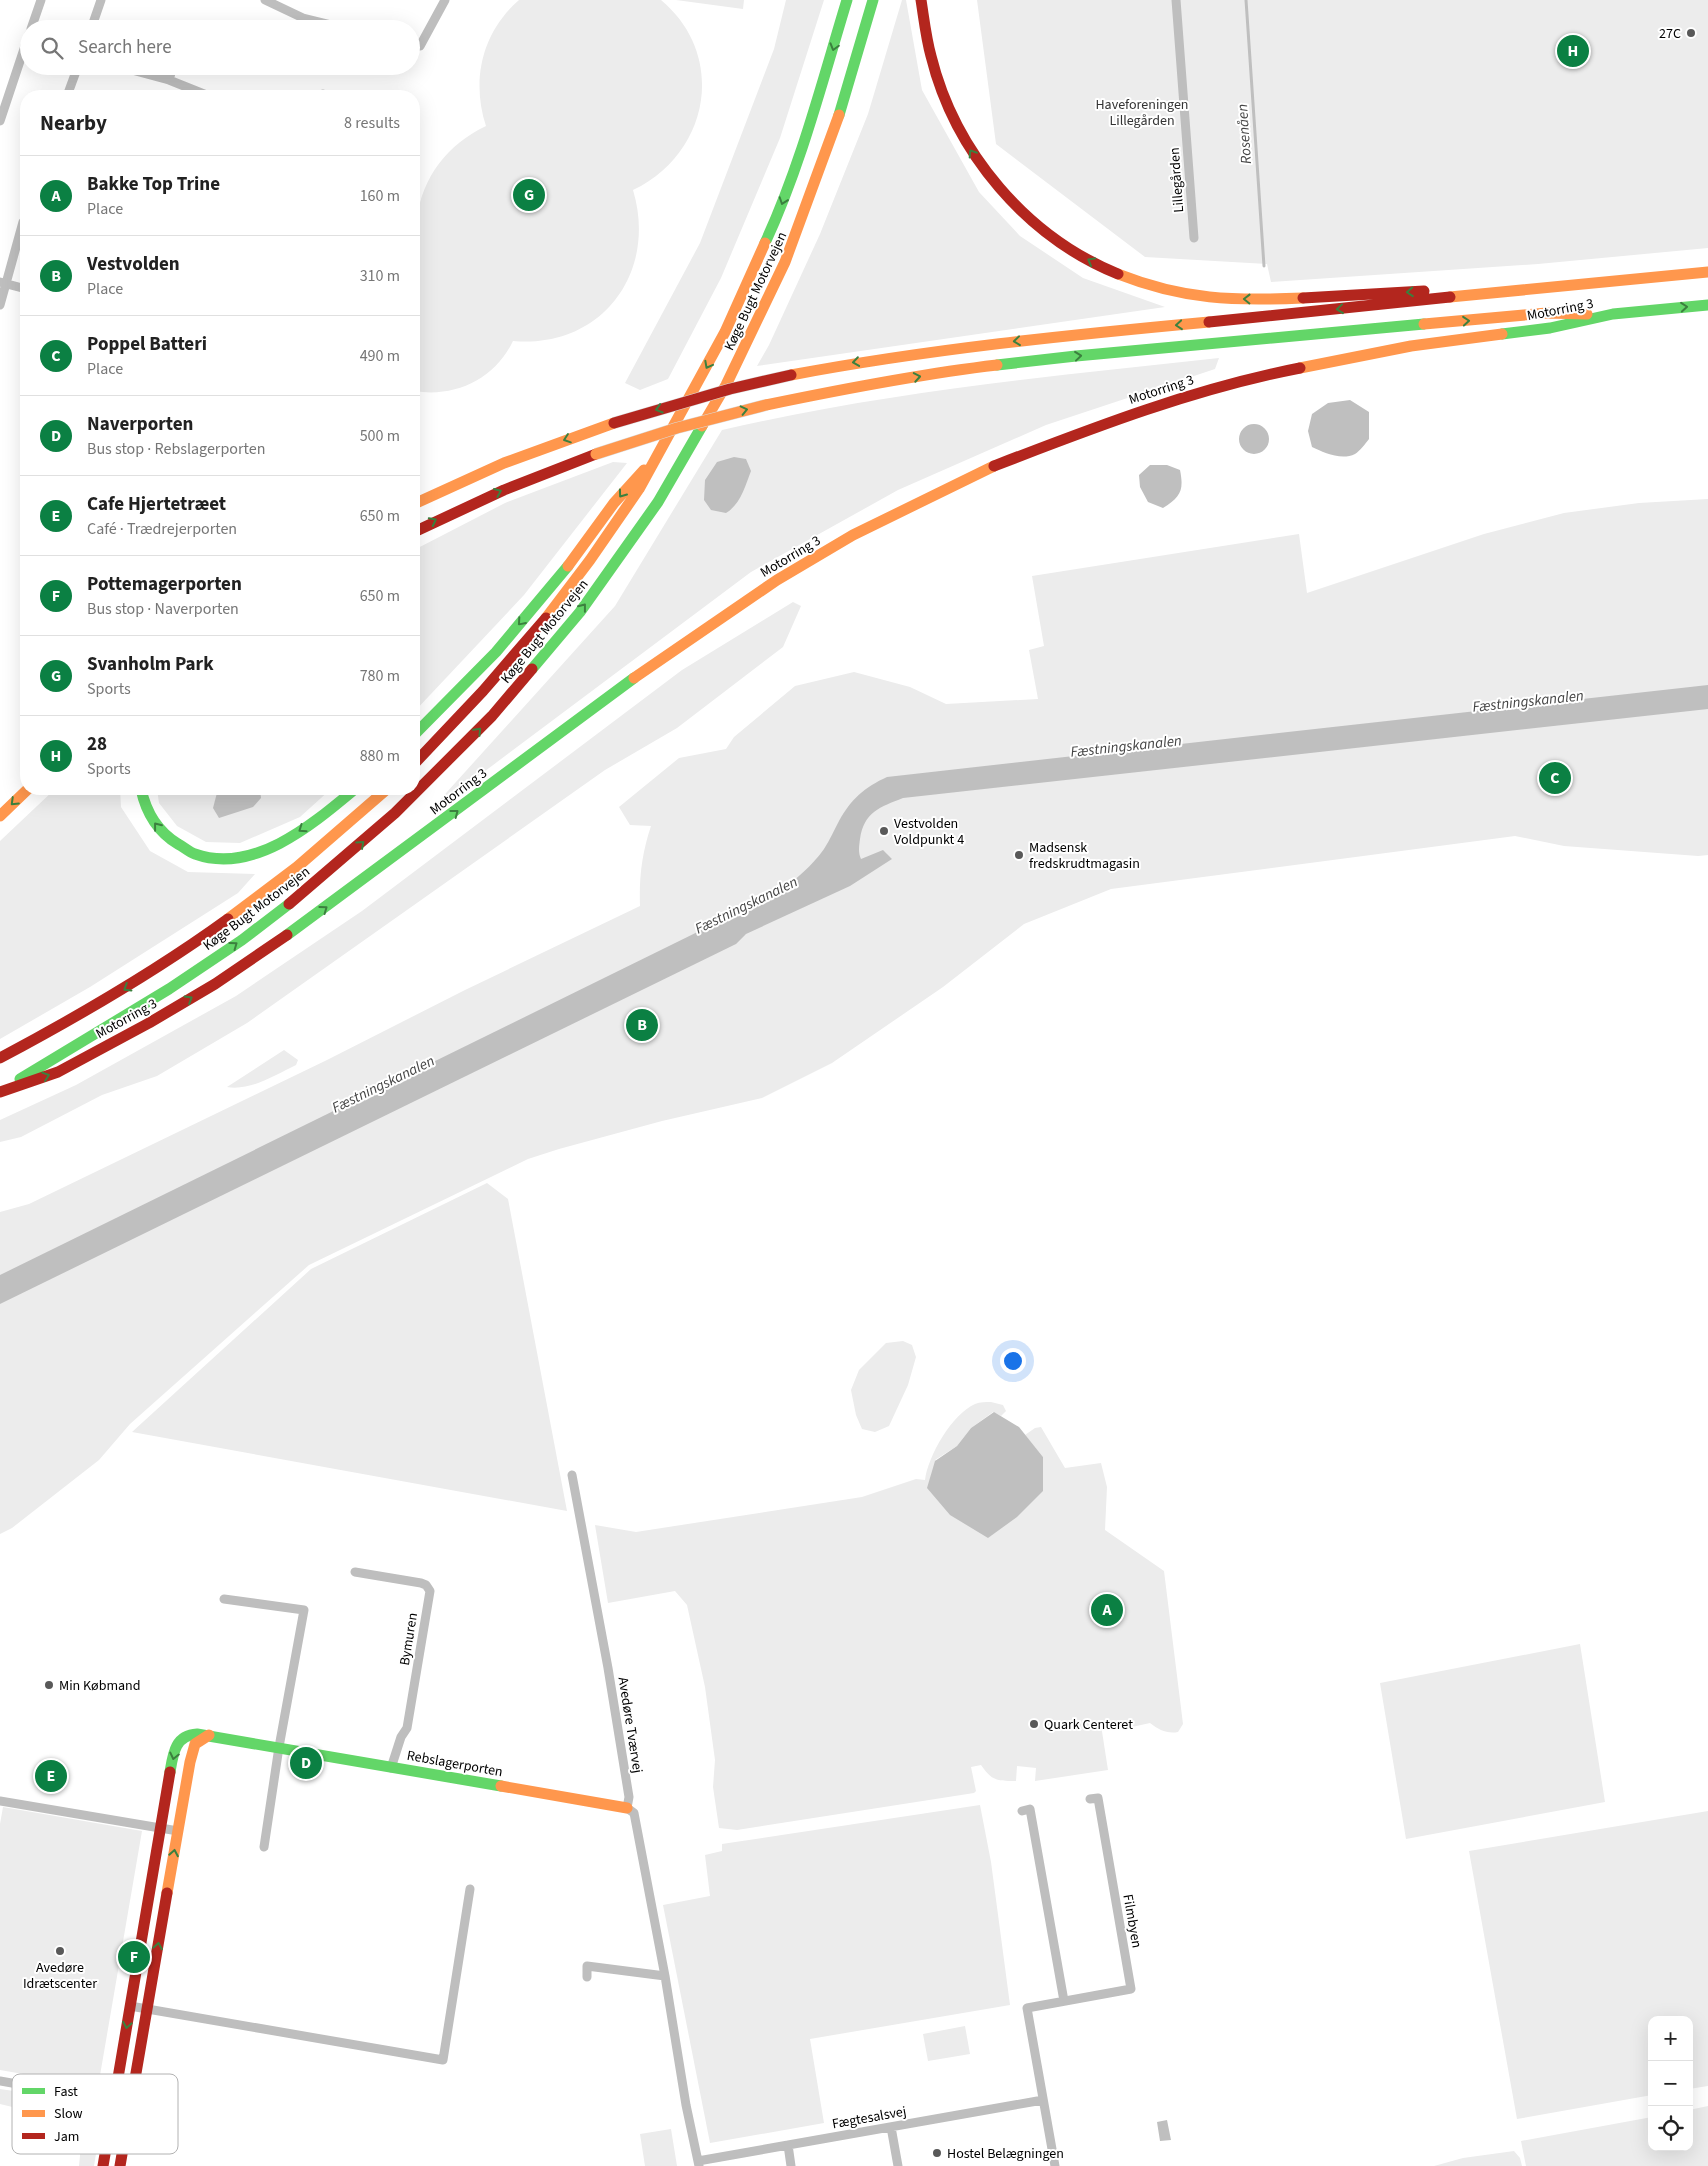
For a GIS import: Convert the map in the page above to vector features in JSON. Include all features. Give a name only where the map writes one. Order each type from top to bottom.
[{"type":"main road","name":"Køge Bugt Motorvejen","points":[[420,758],[484,691],[531,637],[614,527],[639,489],[725,332],[779,213],[810,124],[847,0]]},
{"type":"main road","name":"Køge Bugt Motorvejen","points":[[420,789],[500,708],[547,653],[609,574],[647,518],[716,405],[752,336],[788,256],[827,156],[856,68],[873,0]]},
{"type":"main road","points":[[921,0],[928,46],[937,80],[952,118],[969,149],[986,174],[1010,201],[1044,231],[1106,269],[1142,283],[1177,293],[1207,298],[1258,299],[1352,296],[1624,273],[1668,275]]},
{"type":"main road","name":"Motorring 3","points":[[420,501],[504,463],[614,423],[730,389],[848,364],[963,347],[1708,272]]},
{"type":"main road","name":"Motorring 3","points":[[0,1092],[58,1072],[215,984],[330,905],[617,690],[696,634],[777,580],[853,535],[927,496],[1047,444],[1109,421],[1206,390],[1275,373],[1376,352],[1550,328],[1613,314],[1708,305]]},
{"type":"main road","points":[[420,529],[453,511],[596,454],[695,423],[766,405],[850,388],[956,370],[1067,358],[1547,314],[1613,314]]},
{"type":"main road","points":[[420,729],[477,671],[522,621],[570,564],[629,484],[655,459]]},
{"type":"main road","points":[[0,816],[22,795]]},
{"type":"main road","points":[[142,795],[150,817],[180,847],[204,857],[227,859],[247,856],[269,849],[297,833],[347,795]]},
{"type":"main road","name":"Køge Bugt Motorvejen","points":[[0,1058],[108,1000],[229,920],[338,834],[380,795]]},
{"type":"main road","name":"Køge Bugt Motorvejen","points":[[0,1092],[200,969],[288,905],[360,845],[414,795]]},
{"type":"main road","name":"Rebslagerporten","points":[[119,2074],[177,1744],[182,1737],[191,1733],[209,1735],[627,1808]]},
{"type":"main road","points":[[136,2074],[192,1748],[198,1741],[209,1735]]},
{"type":"street","points":[[34,20],[41,0]]},
{"type":"street","points":[[94,20],[101,0]]},
{"type":"street","points":[[265,0],[311,20]]},
{"type":"street","points":[[420,46],[445,0]]},
{"type":"street","name":"Lillegården","points":[[1176,0],[1194,238]]},
{"type":"street","points":[[0,120],[2,107],[20,59]]},
{"type":"street","points":[[69,90],[75,75]]},
{"type":"street","points":[[150,75],[194,90]]},
{"type":"street","points":[[169,80],[170,75]]},
{"type":"street","points":[[0,305],[3,283],[20,231]]},
{"type":"street","points":[[3,283],[20,287]]},
{"type":"street","name":"Avedøre Tværvej","points":[[572,1475],[608,1668],[629,1798],[627,1808],[634,1813],[665,1976],[686,2105],[699,2163]]},
{"type":"street","name":"Bymuren","points":[[354,1572],[421,1583],[426,1585],[430,1591],[407,1728],[401,1737],[391,1768]]},
{"type":"street","points":[[224,1599],[304,1610],[264,1847]]},
{"type":"street","name":"Filmbyen","points":[[1055,2166],[1026,2008],[1131,1989],[1098,1798],[1090,1799]]},
{"type":"street","points":[[0,1801],[178,1832]]},
{"type":"street","points":[[1022,1811],[1030,1810],[1064,2001]]},
{"type":"street","points":[[130,2006],[443,2060],[470,1889]]},
{"type":"street","points":[[587,1977],[587,1966],[665,1976]]},
{"type":"street","name":"Fægtesalsvej","points":[[699,2163],[788,2145],[1044,2100]]},
{"type":"street","points":[[891,2127],[898,2166]]},
{"type":"street","points":[[788,2145],[791,2166]]},
{"type":"green space","points":[[519,0],[661,0],[682,23],[696,48],[702,75],[701,102],[693,129],[679,153],[659,174],[633,190],[639,221],[637,250],[629,276],[615,300],[596,319],[572,332],[544,340],[513,341],[496,366],[472,383],[444,391],[420,391],[420,204],[431,176],[449,152],[472,133],[486,126],[482,109],[480,74],[488,42],[506,13]]},
{"type":"green space","points":[[676,0],[744,0],[743,9]]},
{"type":"green space","points":[[786,0],[824,0],[780,138],[721,278],[668,379],[640,390],[625,383],[700,243],[774,49]]},
{"type":"green space","points":[[902,0],[906,0],[922,90],[979,192],[1020,236],[1083,278],[1165,307],[757,366],[769,345],[820,234],[868,114]]},
{"type":"green space","name":"Haveforeningen Lillegården","points":[[977,0],[1708,0],[1708,248],[1538,264],[1271,282],[1267,264],[1145,257],[996,144]]},
{"type":"green space","points":[[1219,358],[1215,369],[1046,425],[898,490],[751,572],[441,804],[437,803],[615,606],[722,430],[845,405],[907,395]]},
{"type":"green space","points":[[613,462],[627,463],[524,595],[420,706],[420,547],[505,503]]},
{"type":"green space","points":[[1708,499],[1708,855],[1698,856],[1564,846],[1515,836],[1111,889],[1024,924],[943,987],[832,1063],[762,1098],[662,1121],[528,1159],[309,1265],[130,1424],[99,1460],[12,1528],[0,1534],[0,1212],[29,1204],[640,906],[642,865],[651,826],[630,825],[619,807],[679,758],[726,749],[734,737],[795,686],[854,672],[910,687],[946,704],[1038,699],[1029,650],[1044,646],[1032,576],[1299,534],[1307,593],[1484,534],[1564,513],[1639,503]]},
{"type":"green space","points":[[793,602],[801,606],[783,647],[677,728],[605,770],[247,1023],[157,1076],[102,1095],[21,1137],[0,1142],[0,1120],[76,1085],[236,996],[362,911],[682,670]]},
{"type":"green space","points":[[49,795],[120,795],[121,807],[150,851],[188,872],[255,874],[238,893],[90,987],[0,1039],[0,841]]},
{"type":"green space","points":[[158,795],[324,795],[300,817],[240,843],[206,842],[177,826],[159,803]]},
{"type":"green space","points":[[284,1050],[298,1060],[296,1065],[245,1087],[227,1087]]},
{"type":"green space","points":[[487,1183],[508,1199],[567,1511],[132,1432],[311,1269]]},
{"type":"green space","points":[[903,1341],[912,1345],[916,1357],[908,1385],[889,1426],[875,1432],[862,1429],[856,1415],[851,1390],[859,1370],[886,1343]]},
{"type":"green space","points":[[981,1402],[1003,1405],[1006,1411],[1001,1416],[993,1412],[971,1428],[957,1446],[935,1460],[1043,1457],[1025,1435],[1035,1428],[1041,1427],[1065,1468],[1101,1463],[1107,1487],[1105,1530],[1164,1571],[1183,1724],[1178,1732],[1163,1731],[1150,1723],[1123,1727],[1118,1721],[1107,1721],[1101,1725],[1108,1770],[1035,1781],[1036,1768],[1017,1766],[1016,1781],[1009,1781],[992,1777],[981,1765],[971,1767],[976,1791],[974,1793],[737,1830],[719,1828],[713,1787],[715,1760],[705,1687],[687,1605],[675,1591],[608,1603],[595,1525],[636,1532],[862,1497],[916,1479],[925,1480],[936,1448],[950,1426],[966,1409]]},
{"type":"green space","points":[[1580,1644],[1605,1802],[1406,1839],[1380,1683]]},
{"type":"green space","points":[[980,1805],[991,1862],[1010,2005],[810,2039],[824,2123],[710,2143],[663,1905],[710,1896],[705,1855],[722,1851],[722,1844]]},
{"type":"green space","name":"Avedøre Idrætscenter","points":[[3,1807],[142,1831],[100,2074],[23,2074],[0,2070],[0,1824]]},
{"type":"green space","points":[[1708,1811],[1708,2086],[1693,2088],[1693,2016],[1648,2016],[1648,2096],[1517,2119],[1469,1851]]},
{"type":"green space","points":[[965,2026],[970,2054],[928,2061],[923,2034]]},
{"type":"green space","points":[[0,2089],[12,2091],[12,2107],[0,2104]]},
{"type":"green space","points":[[1708,2106],[1708,2166],[1526,2166],[1521,2141],[1648,2118],[1648,2151],[1693,2151],[1693,2109]]},
{"type":"green space","points":[[671,2129],[677,2166],[645,2166],[640,2134]]},
{"type":"green space","points":[[1514,2151],[1520,2158],[1522,2166],[1434,2166],[1463,2158]]},
{"type":"green space","points":[[80,2154],[96,2154],[94,2166],[79,2166]]},
{"type":"shaded area","points":[[1350,400],[1369,412],[1369,439],[1355,454],[1344,457],[1332,455],[1312,447],[1308,431],[1312,414],[1328,403]]},
{"type":"shaded area","points":[[1254,424],[1260,425],[1268,433],[1268,445],[1260,453],[1254,454],[1248,453],[1240,445],[1239,439],[1240,433],[1248,425]]},
{"type":"shaded area","points":[[734,457],[746,459],[751,471],[744,489],[739,500],[726,513],[711,510],[704,500],[705,480],[717,462]]},
{"type":"shaded area","points":[[1150,465],[1167,465],[1180,470],[1182,483],[1180,492],[1174,500],[1163,508],[1148,502],[1140,487],[1139,475]]},
{"type":"shaded area","points":[[1708,685],[1708,709],[903,798],[887,804],[874,812],[865,822],[860,839],[859,852],[861,859],[883,850],[892,859],[850,886],[746,934],[736,944],[0,1304],[0,1275],[779,892],[803,872],[819,855],[854,800],[872,785],[887,777]]},
{"type":"shaded area","points":[[216,795],[261,795],[261,798],[253,807],[219,818],[213,808]]},
{"type":"shaded area","points":[[994,1412],[1019,1427],[1043,1457],[1043,1491],[1017,1517],[988,1538],[950,1515],[927,1488],[935,1461],[957,1446],[971,1428]]},
{"type":"shaded area","points":[[1167,2120],[1171,2140],[1160,2141],[1157,2122]]},
{"type":"waterway","name":"Rosenåen","points":[[1246,0],[1264,266]]},
{"type":"traffic: fast","points":[[765,243],[778,214],[800,153],[847,0]]},
{"type":"traffic: fast","points":[[839,115],[873,0]]},
{"type":"traffic: fast","points":[[1502,334],[1550,328],[1613,314],[1708,305]]},
{"type":"traffic: fast","points":[[997,365],[1424,324]]},
{"type":"traffic: fast","points":[[532,669],[580,612],[658,502],[702,426]]},
{"type":"traffic: fast","points":[[420,729],[496,652],[568,566]]},
{"type":"traffic: fast","points":[[287,935],[634,678]]},
{"type":"traffic: fast","points":[[143,795],[154,821],[164,834],[193,853],[217,859],[239,858],[260,852],[281,842],[321,817],[348,795]]},
{"type":"traffic: fast","points":[[20,1079],[169,989],[242,940],[289,904]]},
{"type":"traffic: fast","points":[[170,1772],[176,1747],[184,1738],[197,1734],[501,1786]]},
{"type":"traffic: slow","points":[[702,426],[726,385],[785,262],[839,115]]},
{"type":"traffic: slow","points":[[546,618],[590,560],[639,489],[725,332],[765,243]]},
{"type":"traffic: slow","points":[[1450,297],[1708,272]]},
{"type":"traffic: slow","points":[[1118,274],[1165,289],[1209,297],[1232,299],[1303,298]]},
{"type":"traffic: slow","points":[[1424,324],[1547,313],[1587,314]]},
{"type":"traffic: slow","points":[[791,375],[947,350],[1209,322]]},
{"type":"traffic: slow","points":[[1300,368],[1411,346],[1502,334]]},
{"type":"traffic: slow","points":[[766,405],[882,382],[997,365]]},
{"type":"traffic: slow","points":[[596,454],[677,428],[766,405]]},
{"type":"traffic: slow","points":[[420,501],[504,463],[614,423]]},
{"type":"traffic: slow","points":[[634,678],[777,580],[853,535],[994,466]]},
{"type":"traffic: slow","points":[[568,566],[614,503],[644,470]]},
{"type":"traffic: slow","points":[[0,816],[22,795]]},
{"type":"traffic: slow","points":[[228,919],[297,867],[380,795]]},
{"type":"traffic: slow","points":[[167,1893],[190,1762],[195,1744],[209,1735]]},
{"type":"traffic: slow","points":[[501,1786],[627,1808]]},
{"type":"traffic: jam","points":[[921,0],[929,49],[942,92],[958,126],[977,158],[999,188],[1025,214],[1054,238],[1085,258],[1118,274]]},
{"type":"traffic: jam","points":[[1303,298],[1424,291]]},
{"type":"traffic: jam","points":[[1209,322],[1450,297]]},
{"type":"traffic: jam","points":[[994,466],[1145,410],[1221,387],[1300,368]]},
{"type":"traffic: jam","points":[[614,423],[730,389],[791,375]]},
{"type":"traffic: jam","points":[[420,529],[504,490],[596,454]]},
{"type":"traffic: jam","points":[[420,758],[483,691],[546,618]]},
{"type":"traffic: jam","points":[[420,788],[492,716],[532,669]]},
{"type":"traffic: jam","points":[[289,904],[395,813],[413,795]]},
{"type":"traffic: jam","points":[[0,1058],[116,993],[228,919]]},
{"type":"traffic: jam","points":[[0,1092],[58,1072],[149,1023],[215,984],[287,935]]},
{"type":"traffic: jam","points":[[119,2074],[170,1772]]},
{"type":"traffic: jam","points":[[136,2074],[167,1893]]},
{"type":"traffic: jam","points":[[103,2166],[105,2154]]},
{"type":"traffic: jam","points":[[120,2166],[122,2154]]},
{"type":"place","name":"27C","points":[[1691,33]]},
{"type":"place","name":"28","points":[[1573,51]]},
{"type":"place","name":"Svanholm Park","points":[[529,195]]},
{"type":"place","name":"Poppel Batteri","points":[[1555,778]]},
{"type":"place","name":"Vestvolden Voldpunkt 4","points":[[884,831]]},
{"type":"place","name":"Madsensk fredskrudtmagasin","points":[[1019,855]]},
{"type":"place","name":"Vestvolden","points":[[642,1025]]},
{"type":"place","name":"Bakke Top Trine","points":[[1107,1610]]},
{"type":"place","name":"Min Købmand","points":[[49,1685]]},
{"type":"place","name":"Quark Centeret","points":[[1034,1724]]},
{"type":"place","name":"Naverporten","points":[[306,1763]]},
{"type":"place","name":"Cafe Hjertetræet","points":[[51,1776]]},
{"type":"place","name":"Avedøre Idrætscenter","points":[[60,1951]]},
{"type":"place","name":"Pottemagerporten","points":[[134,1957]]},
{"type":"place","name":"Hostel Belægningen","points":[[937,2153]]},
{"type":"water label","name":"Fæstningskanalen","points":[[1528,701]]},
{"type":"water label","name":"Fæstningskanalen","points":[[1126,746]]},
{"type":"water label","name":"Fæstningskanalen","points":[[746,905]]},
{"type":"water label","name":"Fæstningskanalen","points":[[383,1084]]}]
